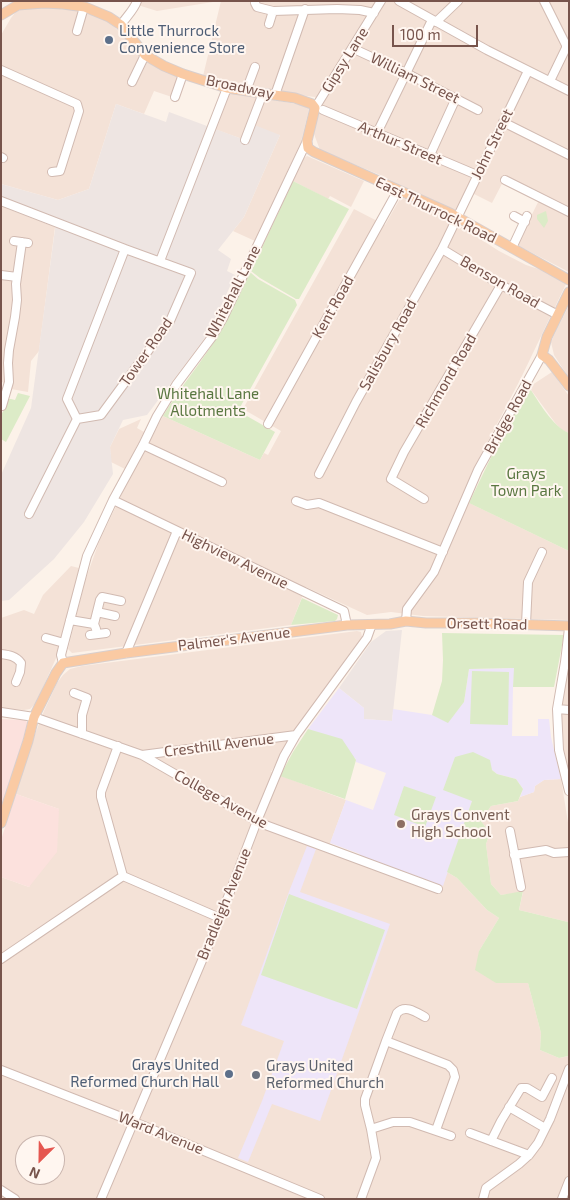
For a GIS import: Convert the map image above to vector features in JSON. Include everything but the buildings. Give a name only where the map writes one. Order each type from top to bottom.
[{"type":"main road","points":[[1,15],[18,5],[44,3],[84,7],[108,17],[121,25],[145,55]]},
{"type":"main road","name":"Broadway","points":[[145,55],[183,74],[227,88],[295,98],[312,104],[319,109]]},
{"type":"main road","name":"Whitehall Lane","points":[[307,141],[319,109]]},
{"type":"main road","name":"East Thurrock Road","points":[[307,141],[308,148],[314,152],[457,217],[569,280]]},
{"type":"main road","name":"Bridge Road","points":[[542,355],[547,337],[569,292]]},
{"type":"main road","points":[[542,355],[549,360],[569,386]]},
{"type":"main road","name":"Palmer's Avenue","points":[[63,663],[126,653],[347,625],[390,624],[406,621]]},
{"type":"main road","name":"Orsett Road","points":[[406,621],[426,624],[526,624],[569,627]]},
{"type":"main road","points":[[1,822],[34,717],[63,663]]},
{"type":"street","points":[[121,25],[135,8],[137,1]]},
{"type":"street","name":"Gipsy Lane","points":[[319,109],[352,48],[381,1]]},
{"type":"street","points":[[399,1],[487,50],[569,91]]},
{"type":"street","points":[[377,133],[434,21],[458,1]]},
{"type":"street","points":[[544,1],[566,45],[567,52],[550,81]]},
{"type":"street","points":[[255,4],[273,11],[305,9],[360,10],[374,13]]},
{"type":"street","points":[[78,31],[84,7]]},
{"type":"street","points":[[275,95],[305,9]]},
{"type":"street","points":[[269,24],[273,11]]},
{"type":"street","name":"William Street","points":[[352,48],[478,110]]},
{"type":"street","points":[[132,82],[145,55]]},
{"type":"street","points":[[246,92],[255,68]]},
{"type":"street","points":[[1,70],[77,104],[79,110],[60,171],[52,172]]},
{"type":"street","name":"John Street","points":[[457,217],[528,71]]},
{"type":"street","points":[[175,97],[183,74]]},
{"type":"street","points":[[160,261],[227,88]]},
{"type":"street","points":[[245,140],[263,94]]},
{"type":"street","points":[[430,155],[456,98]]},
{"type":"street","name":"Arthur Street","points":[[319,109],[477,176]]},
{"type":"street","points":[[503,122],[569,155]]},
{"type":"street","name":"Whitehall Lane","points":[[63,663],[61,655],[87,556],[113,500],[176,385],[212,337],[223,318],[307,141]]},
{"type":"street","points":[[505,180],[569,212]]},
{"type":"street","name":"Kent Road","points":[[268,424],[398,190]]},
{"type":"street","name":"Tower Road","points":[[1,201],[191,273],[170,321],[101,415],[77,419]]},
{"type":"street","points":[[512,248],[526,219],[514,216]]},
{"type":"street","name":"Salisbury Road","points":[[319,474],[356,402],[442,249],[457,217]]},
{"type":"street","points":[[2,406],[8,382],[8,363],[17,300],[17,277],[21,242]]},
{"type":"street","points":[[29,514],[77,419],[67,399],[125,249]]},
{"type":"street","name":"Benson Road","points":[[442,249],[502,285],[558,315]]},
{"type":"street","points":[[1,275],[17,277]]},
{"type":"street","name":"Richmond Road","points":[[424,499],[390,479],[502,285]]},
{"type":"street","points":[[1,345],[10,347]]},
{"type":"street","name":"Bridge Road","points":[[406,621],[407,609],[434,572],[478,470],[542,355]]},
{"type":"street","points":[[143,445],[222,482]]},
{"type":"street","name":"Highview Avenue","points":[[113,500],[344,611],[347,625]]},
{"type":"street","points":[[296,501],[307,504],[319,503],[443,552]]},
{"type":"street","points":[[126,653],[177,531]]},
{"type":"street","points":[[526,624],[528,582],[542,552]]},
{"type":"street","points":[[106,633],[93,635],[96,629],[94,624],[100,600],[102,597],[121,601]]},
{"type":"street","points":[[97,612],[115,616]]},
{"type":"street","points":[[70,620],[94,624]]},
{"type":"street","name":"Bradleigh Avenue","points":[[101,1199],[220,918],[256,821],[284,756],[296,735],[368,638],[372,624]]},
{"type":"street","points":[[569,627],[557,709],[559,750],[569,791]]},
{"type":"street","points":[[46,638],[64,644]]},
{"type":"street","points":[[1,654],[12,656],[21,663],[16,682]]},
{"type":"street","points":[[74,693],[87,698],[82,715],[82,734]]},
{"type":"street","points":[[557,709],[569,710]]},
{"type":"street","name":"College Avenue","points":[[1,712],[34,717],[142,755],[260,823],[438,888]]},
{"type":"street","name":"Cresthill Avenue","points":[[142,755],[296,735]]},
{"type":"street","points":[[118,746],[101,792],[101,797],[123,876]]},
{"type":"street","points":[[510,831],[521,887]]},
{"type":"street","points":[[514,855],[546,850],[554,853],[569,852]]},
{"type":"street","points":[[123,876],[220,918]]},
{"type":"street","points":[[1,959],[123,876]]},
{"type":"street","points":[[362,1199],[376,1158],[365,1105],[386,1041],[396,1013],[402,1008],[425,1017]]},
{"type":"street","points":[[386,1041],[448,1065],[453,1070],[455,1077],[436,1130]]},
{"type":"street","points":[[483,1199],[486,1188],[529,1155],[538,1143],[550,1119],[569,1069]]},
{"type":"street","name":"Ward Avenue","points":[[1,1070],[134,1122],[320,1199]]},
{"type":"street","points":[[491,1141],[500,1121],[521,1088],[527,1088],[542,1097],[552,1078]]},
{"type":"street","points":[[509,1107],[545,1128]]},
{"type":"street","points":[[370,1129],[403,1121],[450,1136]]},
{"type":"street","points":[[470,1133],[529,1155]]},
{"type":"street","points":[[562,1199],[569,1182]]},
{"type":"street","points":[[1,1190],[15,1199]]},
{"type":"shaded area","points":[[131,1],[219,1],[157,11]]},
{"type":"shaded area","points":[[221,1],[569,1],[569,272],[517,245],[542,194],[506,176],[492,203],[466,190],[456,212],[380,175],[320,150],[314,134],[316,121],[323,106],[315,97],[244,88],[203,76]]},
{"type":"shaded area","points":[[56,6],[75,9],[102,17],[112,24],[141,56],[154,65],[181,77],[172,97],[154,91],[144,114],[116,104],[89,189],[58,200],[1,184],[1,35],[11,18],[21,9]]},
{"type":"shaded area","points":[[230,92],[307,106],[309,109],[301,142],[255,241],[233,231],[244,217],[280,135],[245,140],[214,129]]},
{"type":"shaded area","points":[[116,104],[166,122],[169,112],[245,140],[252,124],[280,135],[244,217],[218,250],[231,259],[227,271],[235,275],[210,331],[147,415],[123,420],[110,447],[113,474],[84,522],[54,559],[9,600],[1,601],[1,475],[31,408],[56,222],[1,201],[1,184],[58,200],[89,189]]},
{"type":"shaded area","points":[[307,156],[364,181],[351,207],[330,196],[328,199],[293,181],[303,159]]},
{"type":"shaded area","points":[[401,197],[452,221],[499,251],[526,265],[545,271],[566,284],[521,378],[474,468],[461,499],[569,551],[569,620],[423,616],[391,612],[367,615],[306,587],[291,625],[72,653],[68,649],[85,581],[99,542],[126,485],[163,416],[260,460],[264,453],[268,455],[281,431],[243,409],[354,209],[385,225]]},
{"type":"shaded area","points":[[1,206],[55,227],[39,351],[31,361],[28,392],[11,389],[1,381]]},
{"type":"shaded area","points":[[569,305],[569,378],[554,355],[551,342]]},
{"type":"shaded area","points":[[552,372],[569,396],[569,433],[562,430],[556,424],[529,387]]},
{"type":"shaded area","points":[[141,419],[137,428],[144,432],[125,469],[111,462],[110,447],[119,429]]},
{"type":"shaded area","points":[[71,566],[79,568],[57,656],[36,703],[30,709],[1,709],[1,618],[24,610],[34,614],[43,595]]},
{"type":"shaded area","points":[[402,630],[392,721],[364,719],[364,708],[339,688],[371,642],[386,631]]},
{"type":"shaded area","points":[[361,632],[362,637],[298,725],[271,772],[346,800],[327,852],[439,894],[447,872],[457,878],[487,910],[499,918],[479,951],[496,983],[528,983],[541,1033],[540,1050],[559,1058],[569,1056],[569,1199],[1,1199],[1,877],[29,887],[59,809],[16,794],[44,711],[57,683],[70,669]]},
{"type":"shaded area","points":[[569,659],[569,784],[560,750],[559,716]]},
{"type":"shaded area","points":[[515,668],[512,736],[538,736],[538,719],[549,719],[551,737],[561,779],[544,780],[535,786],[534,792],[520,797],[523,789],[516,779],[497,774],[491,769],[472,801],[443,886],[330,843],[346,800],[373,810],[386,773],[356,762],[356,759],[308,729],[339,688],[364,708],[364,719],[392,721],[393,709],[432,715],[448,722],[464,702],[469,669]]},
{"type":"shaded area","points":[[1,719],[25,720],[28,725],[1,808]]},
{"type":"shaded area","points":[[561,779],[569,829],[568,922],[519,910],[523,892],[501,895],[491,884],[486,844],[490,833],[481,821],[491,806],[518,801],[520,797],[534,792],[535,786],[544,780]]},
{"type":"shaded area","points":[[16,794],[59,809],[57,852],[29,887],[1,877],[1,840]]},
{"type":"shaded area","points":[[307,846],[316,849],[300,892],[390,924],[320,1121],[272,1104],[248,1162],[238,1158],[284,1041],[241,1025]]},
{"type":"green space","points":[[293,181],[349,209],[299,299],[260,278],[251,271]]},
{"type":"green space","points":[[546,211],[548,221],[544,228],[537,219],[537,215]]},
{"type":"green space","name":"Whitehall Lane Allotments","points":[[250,272],[258,279],[295,300],[297,305],[238,411],[275,432],[260,460],[163,416],[220,332]]},
{"type":"green space","name":"Grays Town Park","points":[[529,387],[557,425],[569,433],[569,551],[469,503],[520,397]]},
{"type":"green space","points":[[18,393],[30,396],[6,442],[1,439],[1,415],[8,399],[15,400]]},
{"type":"green space","points":[[302,598],[338,615],[337,619],[335,621],[291,625]]},
{"type":"green space","points":[[442,633],[564,635],[554,687],[513,687],[514,668],[469,669],[464,702],[448,723],[432,715],[442,681]]},
{"type":"green space","points":[[472,671],[509,672],[508,725],[470,724]]},
{"type":"green space","points":[[308,729],[342,739],[356,760],[345,799],[280,776]]},
{"type":"green space","points":[[473,752],[490,760],[492,770],[497,774],[516,779],[523,789],[518,801],[491,806],[481,821],[490,833],[486,844],[491,884],[501,895],[523,891],[519,910],[568,922],[568,1056],[559,1058],[540,1050],[541,1033],[528,983],[496,983],[475,970],[479,951],[499,918],[487,910],[457,878],[447,872],[472,801],[443,790],[455,757]]},
{"type":"green space","points":[[404,786],[436,797],[425,827],[394,815]]},
{"type":"green space","points":[[289,894],[385,930],[357,1009],[261,975]]},
{"type":"place","name":"Little Thurrock Convenience Store","points":[[109,40]]},
{"type":"place","name":"Grays Convent High School","points":[[401,824]]},
{"type":"place","name":"Grays United Reformed Church Hall","points":[[229,1074]]},
{"type":"place","name":"Grays United Reformed Church","points":[[256,1075]]}]
